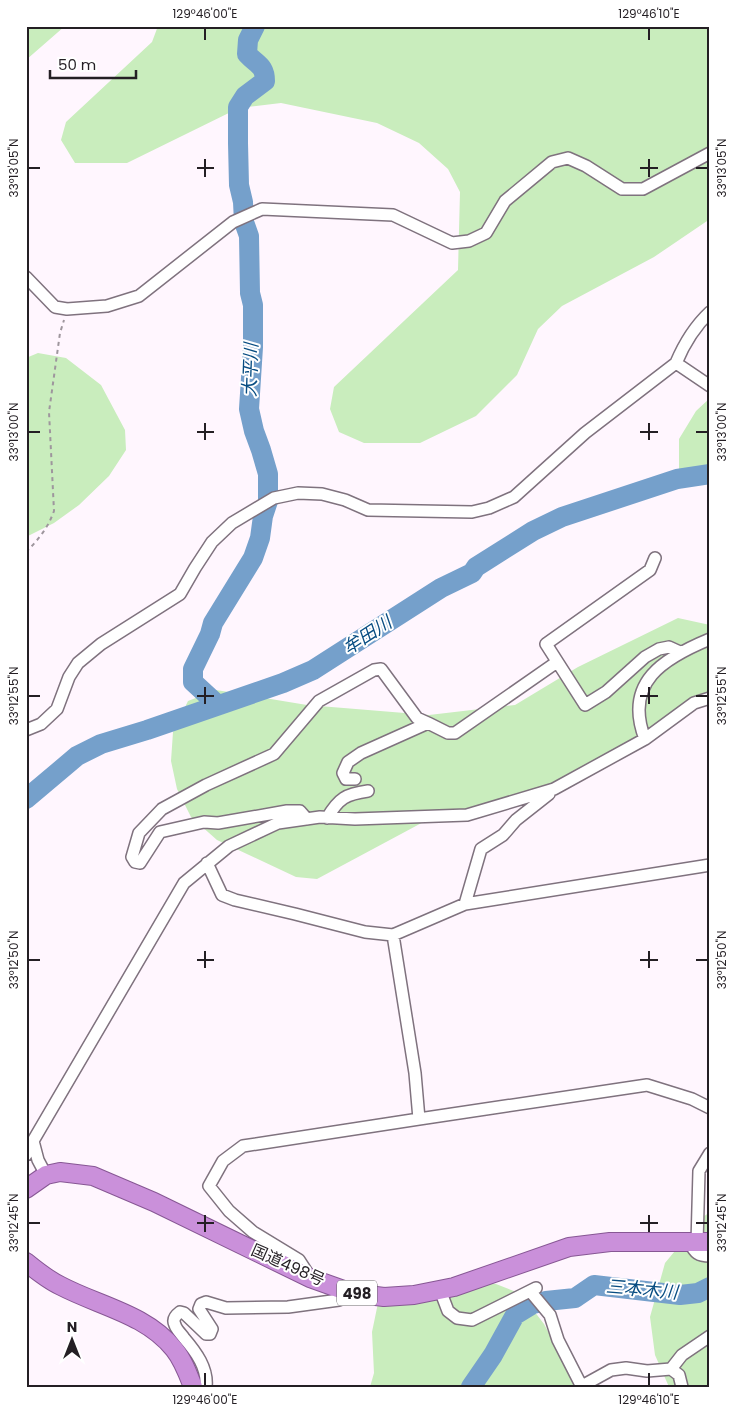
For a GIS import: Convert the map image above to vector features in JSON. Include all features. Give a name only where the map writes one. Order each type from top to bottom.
[{"type":"highway","name":"国道498号","points":[[46,1175],[60,1172],[93,1176],[154,1202],[310,1278],[347,1291],[384,1297],[414,1296],[454,1288],[569,1247],[610,1242],[699,1242]]},
{"type":"highway","points":[[26,1189],[46,1175]]},
{"type":"highway","points":[[26,1262],[41,1275],[62,1287],[125,1313],[154,1329],[174,1349],[186,1368],[193,1387]]},
{"type":"street","points":[[26,277],[55,307],[67,310],[108,306],[139,296],[233,222],[262,209],[393,215],[452,243],[469,242],[486,234],[504,201],[552,162],[568,158],[586,166],[622,189],[643,189],[710,153]]},
{"type":"street","points":[[26,730],[41,724],[57,710],[69,677],[78,664],[101,644],[180,594],[212,542],[232,523],[274,498],[298,493],[322,494],[345,500],[368,510],[472,512],[489,508],[514,497],[585,433],[676,364],[683,346],[699,322],[710,312]]},
{"type":"street","points":[[676,364],[710,386]]},
{"type":"street","points":[[655,558],[650,570],[546,644],[585,704],[606,692],[645,657],[659,649],[669,647],[680,652]]},
{"type":"street","points":[[645,739],[639,723],[639,702],[647,679],[662,664],[680,652],[710,639]]},
{"type":"street","points":[[307,819],[300,812],[287,812],[218,823],[204,822],[160,832],[140,863],[135,862],[132,857],[139,833],[162,809],[206,785],[274,754],[319,700],[374,670],[381,669],[417,718],[448,733],[455,733],[557,662]]},
{"type":"street","points":[[465,904],[481,849],[503,835],[516,820],[554,790],[645,739],[694,703],[710,698]]},
{"type":"street","points":[[355,779],[346,779],[343,772],[348,762],[361,753],[428,722]]},
{"type":"street","points":[[26,1155],[184,883],[229,846],[278,823],[327,818],[355,819],[466,815],[554,790]]},
{"type":"street","points":[[327,818],[336,803],[346,796],[368,791]]},
{"type":"street","points":[[206,863],[222,896],[251,905],[365,932],[393,935],[465,904],[710,865]]},
{"type":"street","points":[[393,935],[415,1073],[419,1119]]},
{"type":"street","points":[[310,1278],[299,1260],[253,1232],[228,1210],[209,1186],[223,1161],[243,1146],[647,1084],[692,1099],[710,1108]]},
{"type":"street","points":[[33,1141],[38,1160],[46,1175]]},
{"type":"street","points":[[710,1153],[699,1171],[699,1242],[695,1253],[702,1256],[710,1256]]},
{"type":"street","points":[[440,1290],[448,1311],[457,1318],[472,1320],[532,1291],[550,1315],[558,1340],[582,1386],[611,1370],[626,1368],[648,1371],[671,1369],[679,1375],[682,1387]]},
{"type":"street","points":[[206,1387],[207,1377],[203,1366],[193,1348],[175,1326],[174,1320],[180,1312],[184,1312],[206,1334],[210,1334],[212,1329],[199,1309],[201,1304],[206,1302],[226,1308],[288,1307],[339,1300],[347,1291]]},
{"type":"street","points":[[671,1369],[682,1355],[710,1336]]},
{"type":"path","points":[[26,552],[41,537],[54,512],[49,412],[60,333],[67,310]]},
{"type":"green space","points":[[26,26],[65,26],[26,60]]},
{"type":"green space","points":[[158,26],[710,26],[710,219],[654,257],[562,306],[538,329],[517,375],[476,416],[420,443],[364,443],[339,432],[330,409],[334,387],[458,270],[460,192],[448,169],[419,143],[377,123],[281,103],[239,108],[127,163],[75,163],[61,140],[66,122],[152,42]]},
{"type":"green space","points":[[38,353],[66,358],[101,385],[125,430],[126,450],[109,476],[79,505],[54,523],[26,537],[26,358]]},
{"type":"green space","points":[[710,398],[710,477],[692,475],[679,469],[679,439],[696,411]]},
{"type":"green space","points":[[678,618],[710,625],[710,703],[673,712],[597,770],[571,786],[489,807],[455,810],[429,819],[317,879],[296,877],[217,840],[191,817],[177,789],[171,761],[173,732],[188,701],[216,690],[307,705],[429,715],[515,705],[578,667]]},
{"type":"green space","points":[[710,1212],[710,1387],[669,1387],[655,1355],[650,1317],[665,1263],[703,1217]]},
{"type":"green space","points":[[467,1281],[496,1284],[521,1294],[544,1324],[575,1387],[370,1387],[374,1373],[372,1332],[378,1303]]},
{"type":"waterway","name":"大平川","points":[[218,705],[193,682],[193,669],[210,634],[213,623],[253,558],[260,538],[263,516],[268,501],[268,474],[249,409],[253,347],[253,305],[250,293],[249,236],[244,222],[243,202],[239,185],[238,107],[245,96],[265,81],[262,68],[247,54],[248,40],[255,26]]},
{"type":"waterway","name":"牟田川","points":[[26,799],[77,756],[101,744],[283,683],[313,670],[441,588],[472,573],[476,567],[533,531],[562,517],[677,479],[710,474]]},
{"type":"waterway","name":"三本木川","points":[[471,1387],[493,1355],[515,1315],[533,1304],[575,1298],[594,1285],[680,1295],[698,1293],[710,1287]]}]
